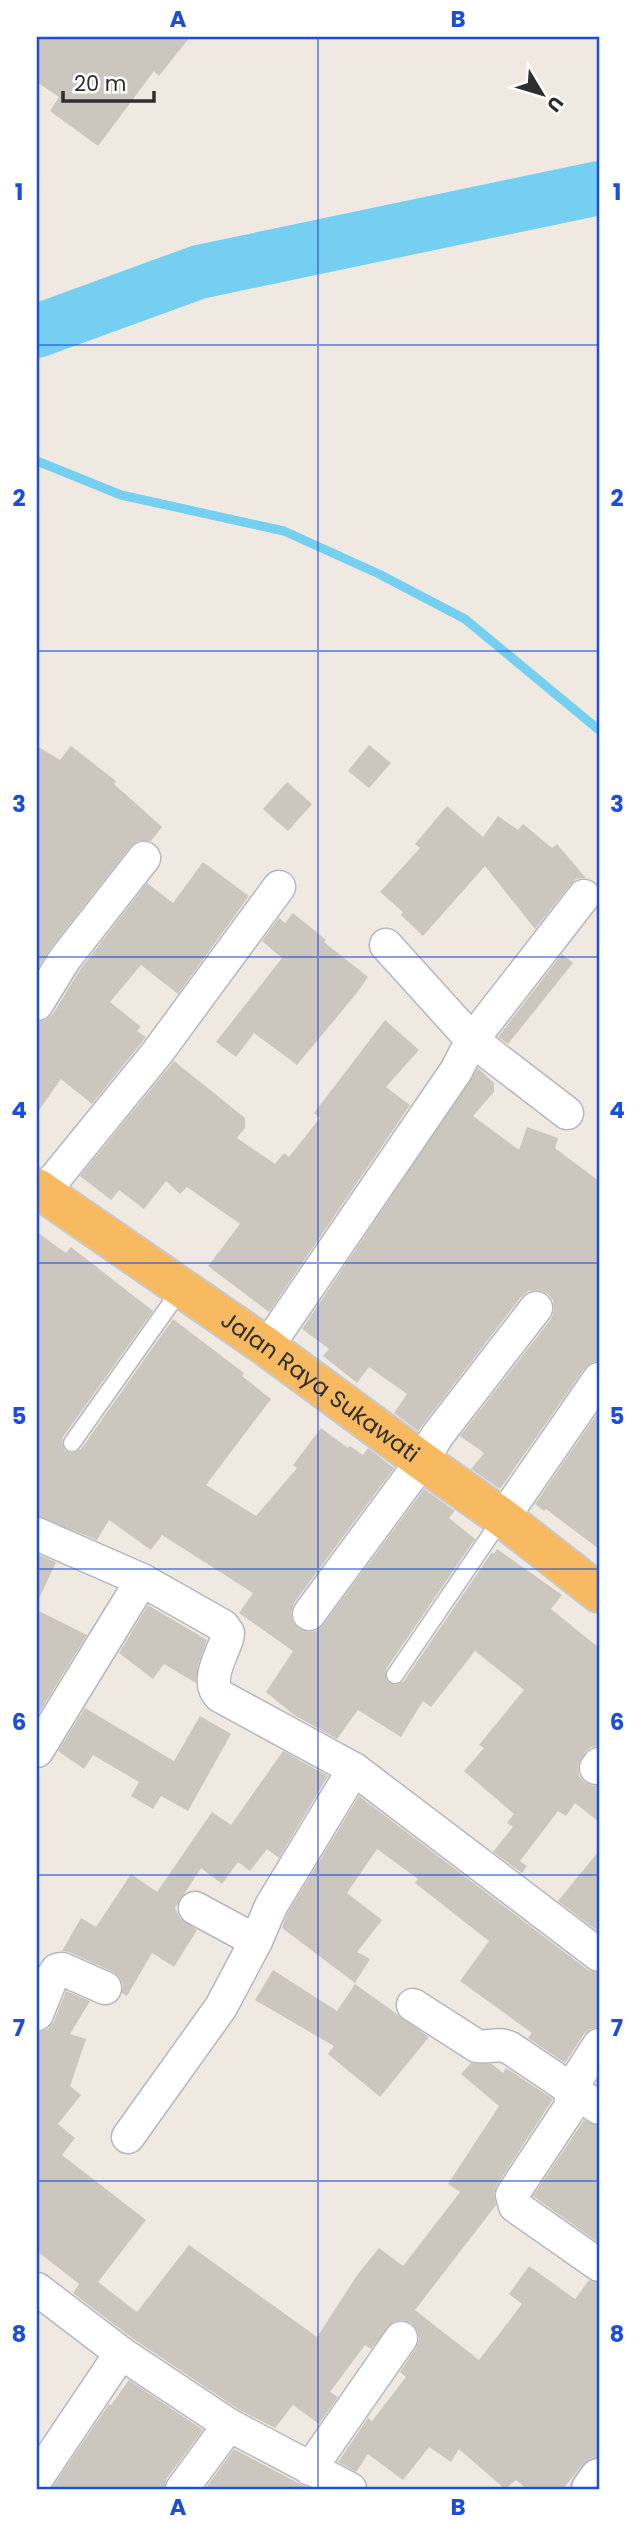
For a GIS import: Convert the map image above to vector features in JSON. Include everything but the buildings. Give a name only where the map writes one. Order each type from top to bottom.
[{"type":"highway","name":"Jalan Raya Sukawati","points":[[40,1191],[267,1347],[503,1518],[599,1594]]},
{"type":"street","points":[[37,1004],[64,960],[144,858]]},
{"type":"street","points":[[40,1191],[157,1052],[279,887]]},
{"type":"street","points":[[267,1347],[466,1052],[584,896]]},
{"type":"street","points":[[386,945],[466,1052],[567,1113]]},
{"type":"street","points":[[309,1614],[422,1461],[437,1436],[536,1308]]},
{"type":"street","points":[[503,1518],[599,1379]]},
{"type":"street","points":[[37,1534],[142,1580],[223,1626],[228,1633],[227,1639],[213,1683],[220,1696],[354,1769],[599,1955]]},
{"type":"street","points":[[37,1751],[142,1580]]},
{"type":"street","points":[[128,2137],[221,2007],[271,1906],[354,1769]]},
{"type":"street","points":[[195,1908],[256,1941]]},
{"type":"street","points":[[37,2014],[57,1970],[62,1969],[105,1988]]},
{"type":"street","points":[[414,2006],[477,2046],[503,2045],[510,2048],[599,2108]]},
{"type":"street","points":[[599,2045],[571,2088],[571,2106],[512,2195],[515,2206],[599,2265]]},
{"type":"street","points":[[37,2289],[121,2353],[229,2424],[350,2489]]},
{"type":"street","points":[[310,2469],[401,2338]]},
{"type":"street","points":[[37,2478],[121,2353]]},
{"type":"street","points":[[183,2489],[229,2424]]},
{"type":"street","points":[[591,2489],[599,2478]]},
{"type":"lane","points":[[72,1443],[181,1289]]},
{"type":"lane","points":[[395,1675],[503,1518]]},
{"type":"waterway","points":[[37,331],[199,272],[599,188]]},
{"type":"waterway","points":[[37,461],[121,495],[284,531],[379,574],[465,619],[599,730]]}]
